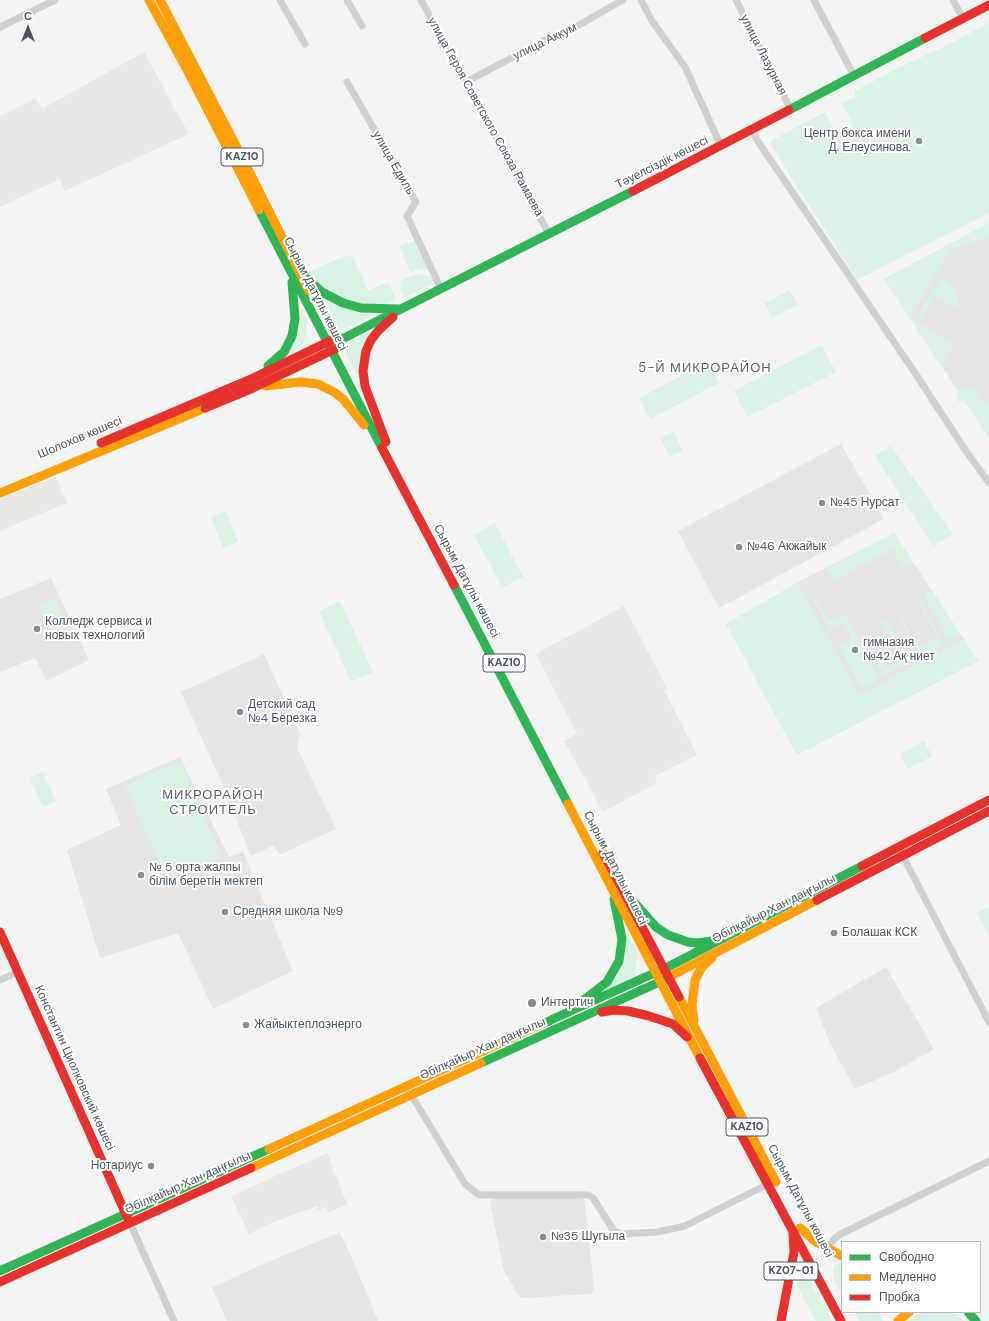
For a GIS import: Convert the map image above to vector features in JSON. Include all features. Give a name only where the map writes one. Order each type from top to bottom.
[{"type":"main road","name":"Сырым Датұлы көшесі","points":[[149,0],[295,273],[529,727],[616,887],[669,977],[771,1182],[841,1305]]},
{"type":"main road","name":"Сырым Датұлы көшесі","points":[[160,0],[247,166],[295,273]]},
{"type":"main road","name":"Тәуелсіздік көшесі","points":[[332,345],[791,110],[989,5]]},
{"type":"main road","points":[[295,273],[322,292],[343,303],[361,308],[401,309]]},
{"type":"main road","points":[[251,384],[280,356],[289,345],[295,319],[295,273]]},
{"type":"main road","points":[[383,443],[365,386],[363,371],[364,361],[366,351],[371,340],[378,331],[401,309]]},
{"type":"main road","points":[[251,384],[332,345]]},
{"type":"main road","points":[[251,384],[300,382],[318,384],[334,392],[343,399],[383,443]]},
{"type":"main road","name":"Шолохов көшесі","points":[[0,485],[203,399],[251,384]]},
{"type":"main road","name":"Шолохов көшесі","points":[[0,493],[193,413],[251,384]]},
{"type":"main road","name":"Әбілқайыр Хан даңғылы","points":[[901,852],[989,800]]},
{"type":"main road","name":"Әбілқайыр Хан даңғылы","points":[[0,1282],[128,1218],[403,1088],[728,941],[901,852],[989,811]]},
{"type":"main road","name":"Сырым Датұлы көшесі","points":[[616,887],[655,973],[727,1110],[771,1182]]},
{"type":"main road","points":[[616,887],[656,927],[668,935],[688,942],[697,943],[728,941]]},
{"type":"main road","points":[[558,1018],[607,982],[619,961],[622,939],[616,887]]},
{"type":"main road","name":"Константин Циолковский көшесі","points":[[0,932],[128,1218]]},
{"type":"main road","points":[[694,1026],[692,997],[698,974],[728,941]]},
{"type":"main road","name":"Әбілқайыр Хан даңғылы","points":[[0,1271],[128,1218],[410,1095],[660,982],[728,941]]},
{"type":"main road","points":[[587,1015],[614,1010],[628,1011],[649,1016],[673,1024],[691,1040]]},
{"type":"main road","name":"Сырым Датұлы көшесі","points":[[797,1230],[841,1321]]},
{"type":"main road","name":"KZ07-01","points":[[781,1321],[797,1230],[827,1249],[841,1256]]},
{"type":"main road","points":[[898,1321],[909,1313]]},
{"type":"street","points":[[0,27],[55,0]]},
{"type":"street","points":[[280,0],[305,44]]},
{"type":"street","points":[[346,0],[362,26]]},
{"type":"street","name":"улица Героя Советского Союза Рамаева","points":[[421,0],[549,234]]},
{"type":"street","name":"улица Аккум","points":[[466,82],[545,40],[556,38],[623,0]]},
{"type":"street","points":[[640,0],[652,21],[685,67],[721,146]]},
{"type":"street","name":"улица Лазурная","points":[[736,0],[791,110]]},
{"type":"street","points":[[814,0],[854,76]]},
{"type":"street","points":[[953,0],[963,19]]},
{"type":"street","name":"улица Едиль","points":[[347,82],[416,202],[407,216],[441,289]]},
{"type":"street","points":[[752,130],[757,140],[989,483]]},
{"type":"street","points":[[901,852],[989,1022]]},
{"type":"street","points":[[0,980],[18,972]]},
{"type":"street","points":[[403,1088],[415,1101],[465,1184],[479,1195],[589,1195],[593,1198],[610,1227],[614,1231],[621,1234],[657,1232],[685,1226],[771,1182]]},
{"type":"street","points":[[827,1249],[841,1234],[989,1161]]},
{"type":"street","points":[[128,1218],[174,1321]]},
{"type":"shaded area","points":[[144,52],[189,134],[65,191],[60,179],[0,207],[0,116],[36,98],[42,109]]},
{"type":"shaded area","points":[[989,223],[989,438],[884,279]]},
{"type":"shaded area","points":[[841,444],[884,519],[719,608],[678,531]]},
{"type":"shaded area","points":[[56,477],[67,503],[0,531],[0,499]]},
{"type":"shaded area","name":"гимназия №42 Ақ ниет","points":[[894,533],[978,661],[797,755],[726,624],[800,581]]},
{"type":"shaded area","name":"Колледж сервиса и новых технологий","points":[[51,578],[89,660],[46,681],[35,658],[0,672],[0,599]]},
{"type":"shaded area","points":[[624,606],[667,688],[664,690],[697,755],[655,776],[657,783],[603,812],[564,741],[577,734],[536,654]]},
{"type":"shaded area","points":[[264,654],[300,733],[297,748],[336,829],[279,855],[274,845],[251,856],[220,779],[181,692]]},
{"type":"shaded area","name":"№ 5 орта жалпы білім беретін мектеп","points":[[180,757],[229,857],[243,852],[293,971],[213,1009],[178,933],[100,958],[67,850],[121,825],[106,789]]},
{"type":"shaded area","points":[[886,967],[934,1049],[894,1072],[855,1089],[830,1043],[816,1008]]},
{"type":"shaded area","points":[[327,1153],[347,1204],[328,1213],[326,1207],[318,1210],[317,1206],[266,1225],[249,1234],[231,1196]]},
{"type":"shaded area","name":"№35 Шугыла","points":[[494,1198],[581,1198],[585,1200],[594,1289],[591,1294],[522,1298],[518,1295],[504,1271],[490,1203]]},
{"type":"shaded area","points":[[340,1232],[378,1321],[227,1321],[212,1288],[254,1268]]},
{"type":"green space","points":[[989,23],[989,213],[857,280],[769,142],[825,112],[837,136],[854,128],[842,103],[855,97],[855,91]]},
{"type":"green space","points":[[989,223],[989,238],[952,248],[912,313],[913,320],[952,344],[953,347],[941,366],[884,279]]},
{"type":"green space","points":[[415,241],[429,270],[420,269],[410,272],[399,246]]},
{"type":"green space","points":[[346,255],[354,258],[368,291],[382,284],[387,284],[390,286],[396,299],[385,304],[372,306],[351,304],[324,290],[313,279],[309,272]]},
{"type":"green space","points":[[421,274],[432,277],[434,280],[432,284],[404,297],[400,289],[401,281],[408,277]]},
{"type":"green space","points":[[940,279],[943,279],[955,287],[961,311],[935,296],[921,319],[919,314]]},
{"type":"green space","points":[[309,282],[320,294],[384,310],[335,333]]},
{"type":"green space","points":[[790,290],[798,305],[772,318],[765,303]]},
{"type":"green space","points":[[296,299],[307,321],[306,335],[302,345],[297,351],[281,358]]},
{"type":"green space","points":[[382,324],[375,330],[362,385],[342,347]]},
{"type":"green space","points":[[821,345],[836,372],[747,417],[734,391]]},
{"type":"green space","points":[[708,362],[719,383],[650,419],[639,398]]},
{"type":"green space","points":[[971,387],[981,396],[982,401],[989,402],[989,438],[964,400],[959,402],[956,397],[958,391]]},
{"type":"green space","points":[[673,431],[683,451],[670,457],[660,438]]},
{"type":"green space","points":[[891,446],[953,534],[933,546],[875,456]]},
{"type":"green space","points":[[226,511],[238,542],[223,548],[211,517]]},
{"type":"green space","points":[[495,523],[523,577],[502,588],[474,535]]},
{"type":"green space","points":[[894,533],[914,563],[904,568],[892,549],[833,581],[826,568]]},
{"type":"green space","points":[[798,583],[859,693],[865,692],[964,639],[978,661],[797,755],[726,624]]},
{"type":"green space","points":[[932,590],[961,635],[951,639],[946,637],[925,597],[926,593]]},
{"type":"green space","points":[[815,597],[829,622],[845,614],[879,678],[863,687],[859,685],[834,638],[840,646],[852,639],[842,622],[831,628],[834,635],[832,636],[813,598]]},
{"type":"green space","points":[[55,598],[68,627],[53,635],[39,606]]},
{"type":"green space","points":[[916,598],[921,600],[942,641],[941,646],[920,656],[912,641],[914,640],[912,637],[910,638],[897,615],[899,613],[919,648],[937,638]]},
{"type":"green space","points":[[340,601],[373,672],[351,682],[319,611]]},
{"type":"green space","points":[[886,620],[911,661],[883,676],[875,662],[881,659],[886,668],[902,659],[881,623]]},
{"type":"green space","points":[[924,741],[932,756],[908,769],[900,754]]},
{"type":"green space","points":[[180,762],[221,856],[167,880],[125,786]]},
{"type":"green space","points":[[43,772],[56,801],[43,807],[30,778]]},
{"type":"green space","points":[[989,907],[989,934],[988,934],[977,913]]},
{"type":"green space","points":[[623,926],[638,956],[634,974],[628,981],[592,998],[609,984]]},
{"type":"green space","points":[[836,1263],[841,1264],[841,1290],[833,1277],[833,1268]]},
{"type":"green space","points":[[806,1274],[832,1321],[816,1321],[796,1284]]},
{"type":"green space","points":[[855,1313],[879,1313],[883,1321],[859,1321]]},
{"type":"green space","points":[[921,1313],[953,1313],[964,1321],[906,1321]]},
{"type":"traffic: fast","points":[[789,110],[925,38]]},
{"type":"traffic: fast","points":[[333,339],[344,338],[633,191]]},
{"type":"traffic: fast","points":[[259,210],[382,448]]},
{"type":"traffic: fast","points":[[301,273],[322,292],[343,303],[361,308],[400,309]]},
{"type":"traffic: fast","points":[[268,366],[284,352],[292,336],[295,319],[292,282]]},
{"type":"traffic: fast","points":[[454,585],[568,804]]},
{"type":"traffic: fast","points":[[664,969],[862,866]]},
{"type":"traffic: fast","points":[[581,1002],[607,982],[619,961],[622,939],[614,899]]},
{"type":"traffic: fast","points":[[633,901],[656,927],[668,935],[688,942],[697,943],[712,941]]},
{"type":"traffic: fast","points":[[540,1025],[661,970]]},
{"type":"traffic: fast","points":[[481,1063],[666,979]]},
{"type":"traffic: fast","points":[[0,1271],[269,1149]]},
{"type":"traffic: fast","points":[[969,1313],[976,1321]]},
{"type":"traffic: slow","points":[[149,0],[185,66],[259,210]]},
{"type":"traffic: slow","points":[[160,0],[243,159],[309,291]]},
{"type":"traffic: slow","points":[[266,386],[300,382],[318,384],[334,392],[343,399],[364,425]]},
{"type":"traffic: slow","points":[[0,493],[205,408]]},
{"type":"traffic: slow","points":[[568,804],[700,1058]]},
{"type":"traffic: slow","points":[[669,977],[817,900]]},
{"type":"traffic: slow","points":[[694,1021],[692,1005],[695,980],[702,967],[712,958]]},
{"type":"traffic: slow","points":[[679,997],[776,1182]]},
{"type":"traffic: slow","points":[[269,1149],[540,1025]]},
{"type":"traffic: slow","points":[[251,1168],[481,1063]]},
{"type":"traffic: slow","points":[[800,1228],[816,1242],[841,1255]]},
{"type":"traffic: slow","points":[[898,1321],[908,1313]]},
{"type":"traffic: jam","points":[[925,38],[989,5]]},
{"type":"traffic: jam","points":[[633,191],[789,110]]},
{"type":"traffic: jam","points":[[386,442],[365,386],[363,371],[366,351],[371,340],[393,317]]},
{"type":"traffic: jam","points":[[101,443],[249,380],[332,340]]},
{"type":"traffic: jam","points":[[205,408],[253,388],[337,348]]},
{"type":"traffic: jam","points":[[382,448],[454,585]]},
{"type":"traffic: jam","points":[[862,866],[989,800]]},
{"type":"traffic: jam","points":[[817,900],[989,811]]},
{"type":"traffic: jam","points":[[603,853],[679,997]]},
{"type":"traffic: jam","points":[[0,932],[128,1219]]},
{"type":"traffic: jam","points":[[602,1012],[614,1010],[628,1011],[649,1016],[673,1024],[687,1037]]},
{"type":"traffic: jam","points":[[700,1058],[841,1321]]},
{"type":"traffic: jam","points":[[0,1282],[251,1168]]},
{"type":"traffic: jam","points":[[781,1321],[794,1252],[793,1232]]},
{"type":"place","name":"Центр бокса имени Д. Елеусинова.","points":[[919,141]]},
{"type":"place","name":"№45 Нурсат","points":[[822,503]]},
{"type":"place","name":"№46 Акжайык","points":[[739,547]]},
{"type":"place","name":"Колледж сервиса и новых технологий","points":[[37,629]]},
{"type":"place","name":"гимназия №42 Ақ ниет","points":[[855,650]]},
{"type":"place","name":"Детский сад №4 Березка","points":[[240,712]]},
{"type":"place","name":"№ 5 орта жалпы білім беретін мектеп","points":[[141,875]]},
{"type":"place","name":"Средняя школа №9","points":[[225,912]]},
{"type":"place","name":"Болашак КСК","points":[[834,933]]},
{"type":"place","name":"Интертич","points":[[532,1003]]},
{"type":"place","name":"Жайыктеплоэнерго","points":[[246,1025]]},
{"type":"place","name":"Нотариус","points":[[151,1166]]},
{"type":"place","name":"№35 Шугыла","points":[[543,1237]]},
{"type":"district","name":"5-Й МИКРОРАЙОН","points":[[705,369]]},
{"type":"district","name":"МИКРОРАЙОН СТРОИТЕЛЬ","points":[[213,804]]}]
